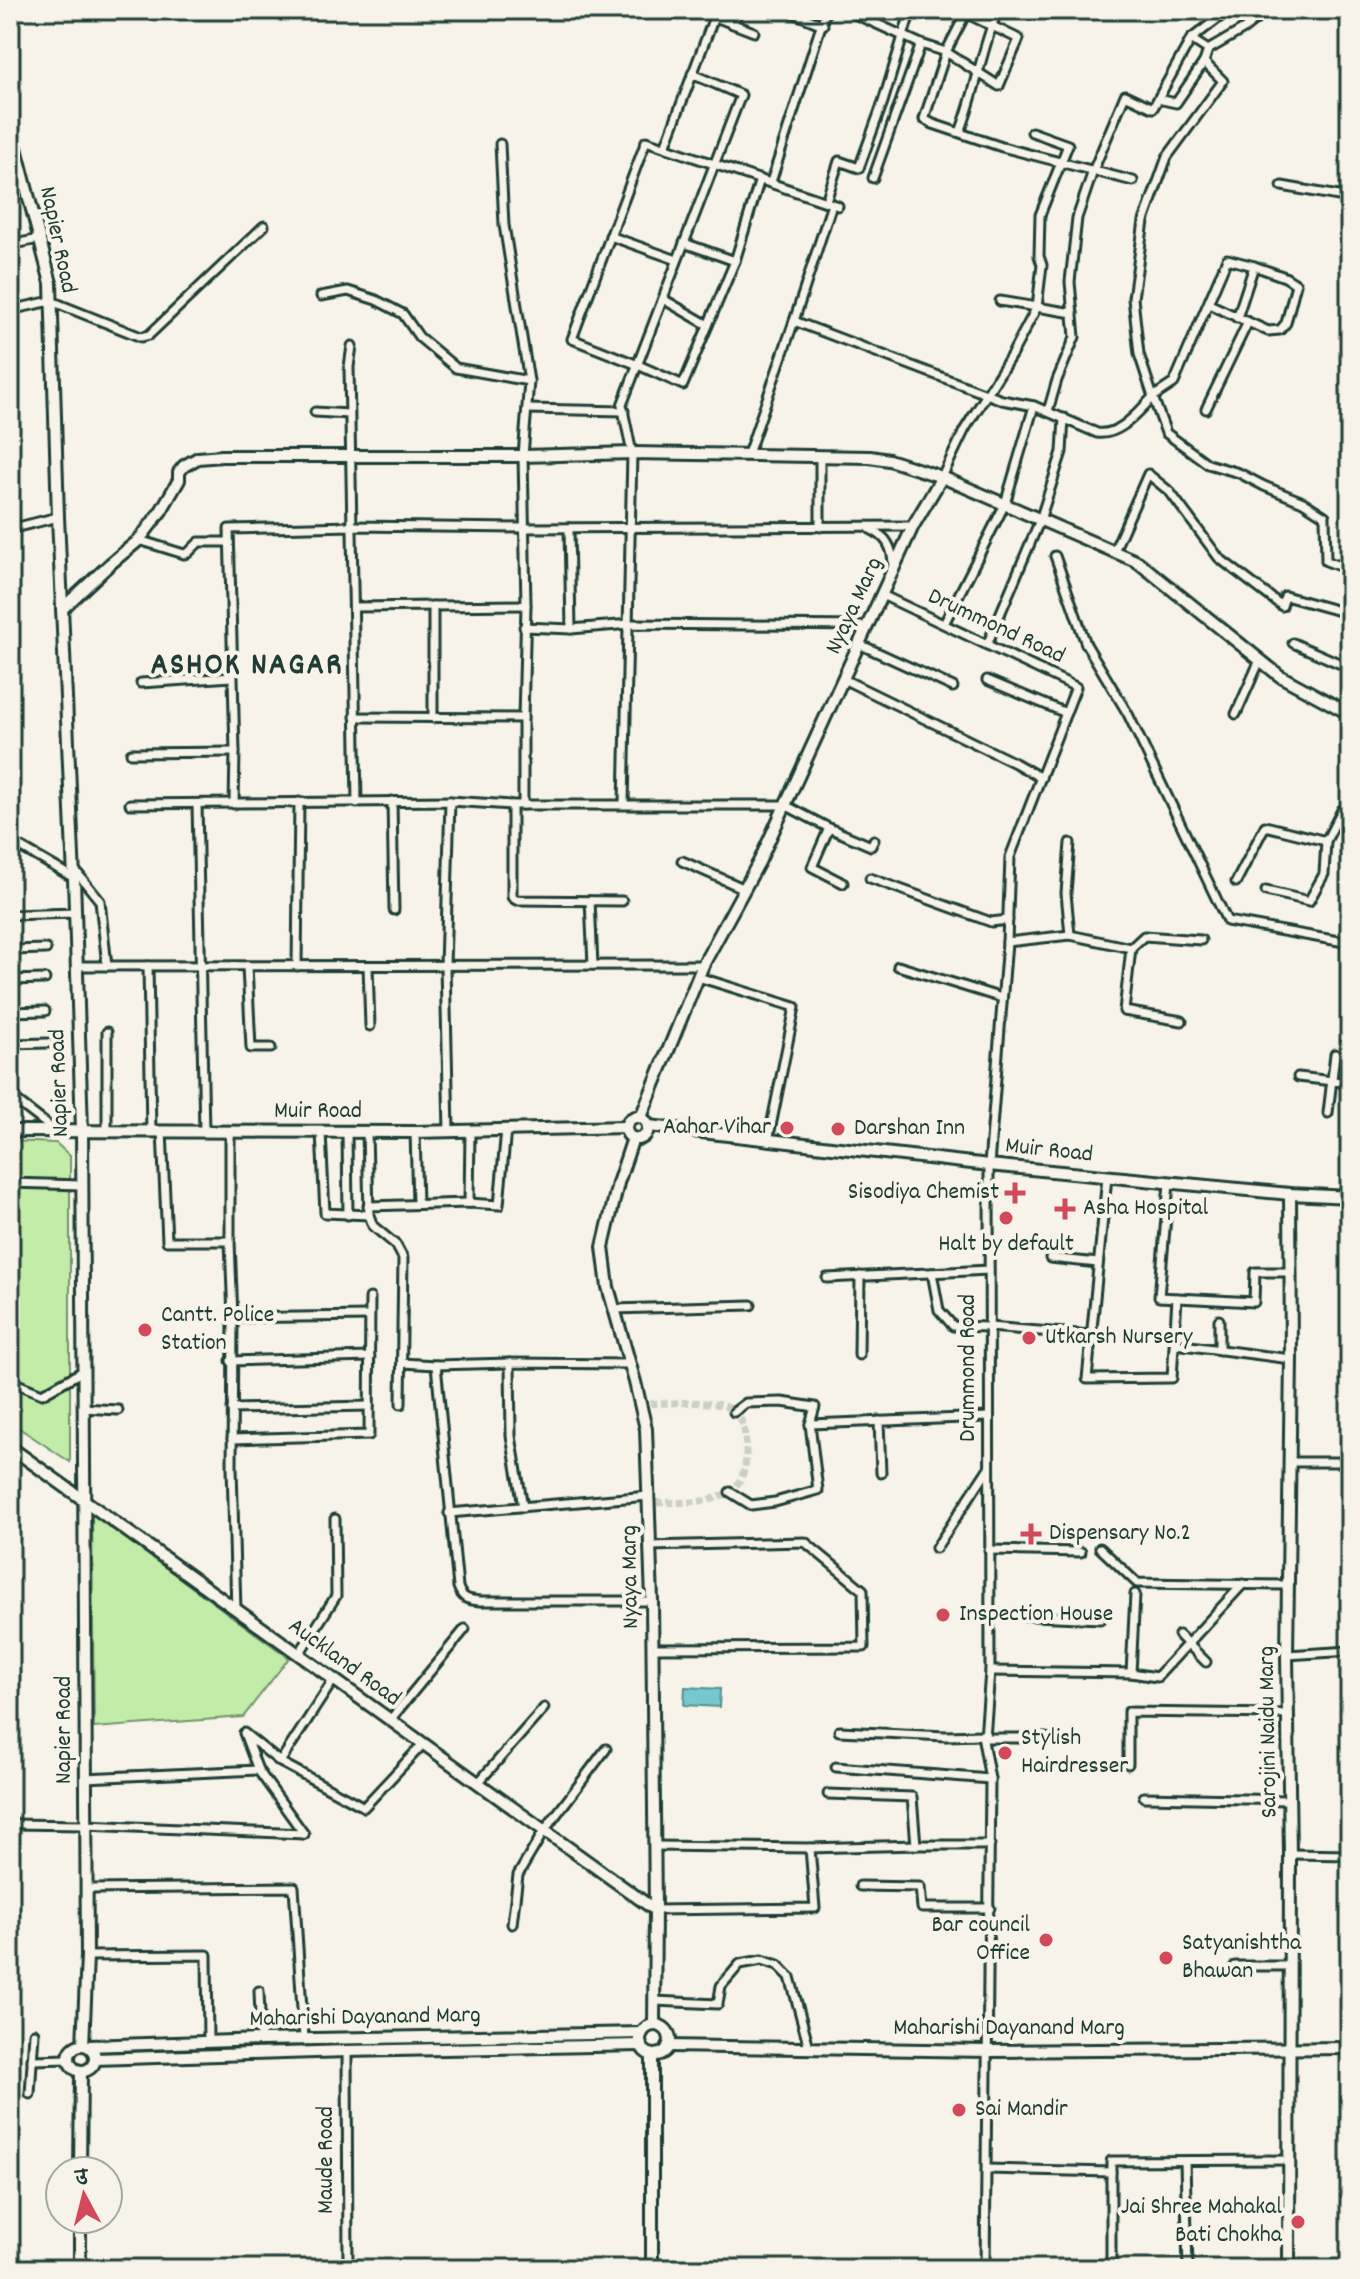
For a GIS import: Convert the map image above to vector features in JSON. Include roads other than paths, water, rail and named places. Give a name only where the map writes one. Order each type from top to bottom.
[{"type":"street","points":[[697,10],[754,32]]},
{"type":"street","points":[[733,24],[738,10]]},
{"type":"street","points":[[786,10],[823,25]]},
{"type":"street","points":[[771,182],[826,10]]},
{"type":"street","points":[[846,10],[864,14],[921,44],[946,52],[999,86],[1019,39],[962,11],[946,52],[924,119],[1059,164],[1133,181]]},
{"type":"street","points":[[748,454],[832,204],[839,161],[859,168],[911,10]]},
{"type":"street","points":[[960,132],[998,10]]},
{"type":"street","points":[[1158,99],[1176,103],[1204,62],[1208,50],[1244,29],[1268,10]]},
{"type":"street","points":[[1048,411],[1075,337],[1070,282],[1077,218],[1125,95],[1153,108],[1191,39],[1227,11]]},
{"type":"street","points":[[665,147],[714,17]]},
{"type":"street","points":[[1191,39],[1208,50]]},
{"type":"street","points":[[873,178],[921,44]]},
{"type":"street","points":[[1204,62],[1223,81],[1167,157],[1144,221],[1133,298],[1139,354],[1166,433],[1208,464],[1239,473],[1303,502],[1325,516],[1326,561],[1350,570]]},
{"type":"street","points":[[624,804],[632,453],[622,405],[741,95],[692,74]]},
{"type":"street","name":"Napier Road","points":[[10,125],[16,169],[51,283],[82,1130],[86,2045]]},
{"type":"street","points":[[1032,132],[1068,145],[1059,164]]},
{"type":"street","points":[[760,179],[735,261],[683,385],[572,339],[646,141],[771,182],[832,204]]},
{"type":"street","points":[[500,144],[504,225],[529,381],[523,456],[526,528],[523,805]]},
{"type":"street","name":"Nyaya Marg","points":[[645,1122],[703,965],[745,889],[913,526],[942,477],[965,429],[1037,307],[1042,265],[1039,256],[1040,215],[1059,164]]},
{"type":"street","points":[[1282,186],[1350,198]]},
{"type":"street","points":[[10,310],[51,301],[141,337],[149,335],[264,226]]},
{"type":"street","points":[[610,236],[677,260]]},
{"type":"street","points":[[10,245],[39,239]]},
{"type":"street","points":[[684,243],[735,261]]},
{"type":"street","points":[[794,321],[1002,400],[1034,406],[1106,434],[1117,431],[1153,397],[1174,383],[1227,259],[1285,277],[1296,284],[1286,323],[1280,330],[1268,331],[1209,304]]},
{"type":"street","points":[[1237,318],[1254,266]]},
{"type":"street","points":[[321,296],[348,291],[376,300],[403,314],[419,337],[456,368],[529,381]]},
{"type":"street","points":[[663,299],[708,325]]},
{"type":"street","points":[[1000,301],[1073,313]]},
{"type":"street","points":[[1206,409],[1248,322]]},
{"type":"street","points":[[352,346],[349,414],[357,803]]},
{"type":"street","points":[[944,624],[1005,504],[1034,406]]},
{"type":"street","points":[[527,409],[624,411]]},
{"type":"street","points":[[315,412],[349,414]]},
{"type":"street","points":[[987,645],[1040,520],[1062,452],[1064,418]]},
{"type":"street","points":[[62,609],[139,540],[161,511],[179,480],[179,472],[198,458],[632,453],[870,457],[942,477],[1138,562],[1280,676],[1350,714]]},
{"type":"street","points":[[820,457],[820,527]]},
{"type":"street","points":[[1114,551],[1148,474],[1170,492],[1219,558],[1282,606],[1285,596],[1350,614]]},
{"type":"street","points":[[10,529],[58,517]]},
{"type":"street","points":[[234,804],[229,529],[353,526],[913,526]]},
{"type":"street","points":[[864,526],[887,541],[893,558],[893,570]]},
{"type":"street","points":[[569,528],[571,629]]},
{"type":"street","points":[[139,540],[184,554],[199,542],[229,542]]},
{"type":"street","points":[[1055,556],[1086,644],[1128,714],[1227,921],[1350,943]]},
{"type":"street","name":"Drummond Road","points":[[882,595],[1076,687],[1010,857],[1007,942],[989,1165],[990,1671],[984,1737],[990,1779],[990,1908],[985,2269]]},
{"type":"street","points":[[354,607],[526,605]]},
{"type":"street","points":[[433,606],[433,718]]},
{"type":"street","points":[[524,627],[571,629],[630,624],[867,626]]},
{"type":"street","points":[[1293,643],[1350,668]]},
{"type":"street","points":[[859,644],[953,687]]},
{"type":"street","points":[[1236,714],[1260,660]]},
{"type":"street","points":[[141,683],[232,677]]},
{"type":"street","points":[[843,679],[1041,778]]},
{"type":"street","points":[[987,680],[1066,713]]},
{"type":"street","points":[[355,717],[523,718]]},
{"type":"street","points":[[131,753],[235,752]]},
{"type":"street","points":[[392,801],[394,910]]},
{"type":"street","points":[[449,1131],[445,966],[450,801]]},
{"type":"street","points":[[130,804],[450,801],[512,805],[785,805],[871,846],[874,840]]},
{"type":"street","points":[[297,966],[299,802]]},
{"type":"street","points":[[197,804],[204,1132]]},
{"type":"street","points":[[512,805],[512,897],[516,900],[622,901]]},
{"type":"street","points":[[1266,891],[1309,901],[1324,874],[1326,841],[1342,810],[1350,811]]},
{"type":"street","points":[[1236,882],[1265,826],[1326,841]]},
{"type":"street","points":[[829,828],[812,867],[843,883]]},
{"type":"street","points":[[10,841],[74,873],[100,901],[107,966]]},
{"type":"street","points":[[1070,843],[1066,893],[1070,935]]},
{"type":"street","points":[[682,861],[745,889]]},
{"type":"street","points":[[870,878],[991,922],[1008,920]]},
{"type":"street","points":[[590,901],[593,965]]},
{"type":"street","points":[[10,915],[75,913]]},
{"type":"street","points":[[1007,942],[1070,935],[1131,948]]},
{"type":"street","points":[[1182,1021],[1124,1011],[1131,948],[1144,936],[1201,940]]},
{"type":"street","points":[[10,950],[46,949]]},
{"type":"street","points":[[77,966],[703,965]]},
{"type":"street","points":[[148,966],[156,1131],[167,1241],[230,1241]]},
{"type":"street","points":[[247,966],[251,1048],[271,1048]]},
{"type":"street","points":[[368,966],[370,1026]]},
{"type":"street","points":[[898,966],[1002,998]]},
{"type":"street","points":[[698,977],[795,1007],[768,1141]]},
{"type":"street","points":[[10,980],[45,979]]},
{"type":"street","points":[[10,1012],[45,1011]]},
{"type":"street","points":[[107,1032],[107,1130]]},
{"type":"street","points":[[10,1044],[48,1043]]},
{"type":"street","points":[[1328,1113],[1335,1054]]},
{"type":"street","points":[[1298,1077],[1350,1083]]},
{"type":"street","points":[[10,1096],[54,1130]]},
{"type":"street","points":[[630,1119],[645,1122],[649,1131],[644,1137],[633,1138],[627,1133],[630,1119]]},
{"type":"street","name":"Muir Road","points":[[645,1122],[768,1141],[989,1165],[1350,1197]]},
{"type":"street","name":"Muir Road","points":[[10,1131],[415,1132],[626,1127]]},
{"type":"street","points":[[321,1132],[325,1213],[348,1215],[417,1204],[499,1205],[506,1129]]},
{"type":"street","points":[[367,1131],[369,1210],[373,1226],[396,1245],[403,1258],[401,1404]]},
{"type":"street","points":[[469,1203],[470,1131]]},
{"type":"street","points":[[230,1132],[236,1610]]},
{"type":"street","points":[[347,1132],[348,1215]]},
{"type":"street","points":[[415,1132],[417,1204]]},
{"type":"street","name":"Nyaya Marg","points":[[633,1138],[618,1183],[603,1247],[608,1287],[646,1429],[652,1601],[654,2025]]},
{"type":"street","points":[[1107,1177],[1087,1379],[1172,1378],[1177,1298]]},
{"type":"street","points":[[10,1183],[82,1185]]},
{"type":"street","points":[[1169,1183],[1159,1297],[1254,1302],[1255,1272],[1291,1272]]},
{"type":"street","name":"Sarojini Naidu Marg","points":[[1289,2269],[1287,1655],[1290,1194]]},
{"type":"street","points":[[1050,1258],[1098,1263]]},
{"type":"street","points":[[827,1278],[989,1270]]},
{"type":"street","points":[[932,1273],[939,1310],[953,1326],[1091,1335]]},
{"type":"street","points":[[859,1355],[860,1276]]},
{"type":"street","points":[[232,1439],[369,1435],[370,1298]]},
{"type":"street","points":[[614,1309],[751,1305]]},
{"type":"street","points":[[233,1318],[369,1316]]},
{"type":"street","points":[[1219,1320],[1219,1350]]},
{"type":"street","points":[[1175,1344],[1291,1359]]},
{"type":"street","points":[[231,1361],[370,1357]]},
{"type":"street","points":[[402,1363],[630,1364]]},
{"type":"street","points":[[510,1363],[511,1436],[523,1507]]},
{"type":"street","points":[[436,1365],[449,1513],[461,1596],[481,1601],[652,1601]]},
{"type":"street","points":[[10,1381],[42,1394],[83,1371]]},
{"type":"street","points":[[730,1492],[751,1505],[818,1490],[810,1424],[815,1407],[782,1402],[746,1403],[734,1412]]},
{"type":"street","points":[[232,1409],[369,1406]]},
{"type":"street","points":[[83,1408],[118,1410]]},
{"type":"street","points":[[810,1424],[989,1417]]},
{"type":"street","points":[[879,1421],[881,1473]]},
{"type":"street","name":"Auckland Road","points":[[10,1447],[655,1910]]},
{"type":"street","points":[[1290,1462],[1350,1462]]},
{"type":"street","points":[[936,1548],[989,1467]]},
{"type":"street","points":[[449,1513],[649,1496]]},
{"type":"street","points":[[299,1654],[336,1596],[335,1519]]},
{"type":"street","points":[[650,1546],[805,1542],[863,1590],[864,1647],[652,1648]]},
{"type":"street","points":[[1100,1548],[1137,1583],[1288,1585]]},
{"type":"street","points":[[989,1550],[1081,1552]]},
{"type":"street","points":[[990,1671],[1131,1673],[1157,1677],[1243,1584]]},
{"type":"street","points":[[1131,1673],[1135,1594]]},
{"type":"street","points":[[989,1614],[1100,1619]]},
{"type":"street","points":[[390,1720],[465,1629]]},
{"type":"street","points":[[1179,1635],[1206,1662]]},
{"type":"street","points":[[1287,1655],[1350,1651]]},
{"type":"street","points":[[280,1762],[334,1679]]},
{"type":"street","points":[[478,1783],[544,1708]]},
{"type":"street","points":[[1128,1764],[1128,1712],[1288,1714]]},
{"type":"street","points":[[839,1731],[1046,1738]]},
{"type":"street","points":[[10,1824],[304,1834],[258,1770],[244,1733],[280,1762],[364,1807],[423,1744]]},
{"type":"street","points":[[512,1924],[518,1875],[544,1831],[606,1749]]},
{"type":"street","points":[[836,1767],[990,1779]]},
{"type":"street","points":[[85,1778],[258,1770]]},
{"type":"street","points":[[828,1794],[912,1797],[916,1845]]},
{"type":"street","points":[[1144,1797],[1289,1800]]},
{"type":"street","points":[[654,1846],[810,1848],[990,1845]]},
{"type":"street","points":[[655,1910],[815,1908],[810,1848]]},
{"type":"street","points":[[1290,1854],[1350,1855]]},
{"type":"street","points":[[860,1886],[920,1887],[922,1908],[990,1908]]},
{"type":"street","points":[[86,1889],[294,1887],[304,2039]]},
{"type":"street","points":[[87,1956],[207,1955],[208,2041]]},
{"type":"street","points":[[655,2001],[718,2004],[721,1986],[740,1964],[762,1960],[778,1965],[790,1977],[809,2047]]},
{"type":"street","points":[[1235,1966],[1289,1966]]},
{"type":"street","points":[[259,1991],[261,2040]]},
{"type":"street","points":[[654,2025],[665,2029],[668,2046],[664,2052],[647,2053],[640,2045],[642,2033],[654,2025]]},
{"type":"street","points":[[30,2094],[34,2033]]},
{"type":"street","name":"Maharishi Dayanand Marg","points":[[86,2045],[642,2033]]},
{"type":"street","points":[[86,2045],[95,2054],[93,2066],[87,2070],[75,2069],[69,2059],[73,2049],[86,2045]]},
{"type":"street","name":"Maharishi Dayanand Marg","points":[[95,2059],[640,2045]]},
{"type":"street","name":"Maharishi Dayanand Marg","points":[[668,2046],[988,2051],[1350,2048]]},
{"type":"street","name":"Maude Road","points":[[347,2051],[348,2269]]},
{"type":"street","points":[[652,2055],[652,2269]]},
{"type":"street","points":[[32,2060],[69,2059]]},
{"type":"street","points":[[80,2155],[81,2071]]},
{"type":"street","points":[[1111,2269],[1111,2161],[1289,2160]]},
{"type":"street","points":[[1185,2162],[1188,2269]]},
{"type":"street","points":[[987,2169],[1111,2172]]},
{"type":"street","points":[[80,2235],[80,2269]]},
{"type":"water","points":[[685,1687],[720,1689],[719,1707],[684,1705]]},
{"type":"tunnel","points":[[640,1404],[697,1403],[727,1407],[740,1419],[745,1437],[746,1461],[741,1478],[733,1489],[720,1497],[705,1500],[649,1503]]},
{"type":"place","name":"Aahar Vihar","points":[[787,1128]]},
{"type":"place","name":"Darshan Inn","points":[[838,1129]]},
{"type":"place","name":"Sisodiya Chemist","points":[[1015,1193]]},
{"type":"place","name":"Asha Hospital","points":[[1065,1209]]},
{"type":"place","name":"Halt by default","points":[[1006,1218]]},
{"type":"place","name":"Cantt. Police Station","points":[[145,1330]]},
{"type":"place","name":"Utkarsh Nursery","points":[[1029,1338]]},
{"type":"place","name":"Dispensary No.2","points":[[1031,1534]]},
{"type":"place","name":"Inspection House","points":[[943,1615]]},
{"type":"place","name":"Stylish Hairdresser","points":[[1005,1753]]},
{"type":"place","name":"Bar council Office","points":[[1046,1940]]},
{"type":"place","name":"Satyanishtha Bhawan","points":[[1166,1958]]},
{"type":"place","name":"Sai Mandir","points":[[959,2110]]},
{"type":"place","name":"Jai Shree Mahakal Bati Chokha","points":[[1298,2222]]},
{"type":"district","name":"ASHOK NAGAR","points":[[247,667]]}]
